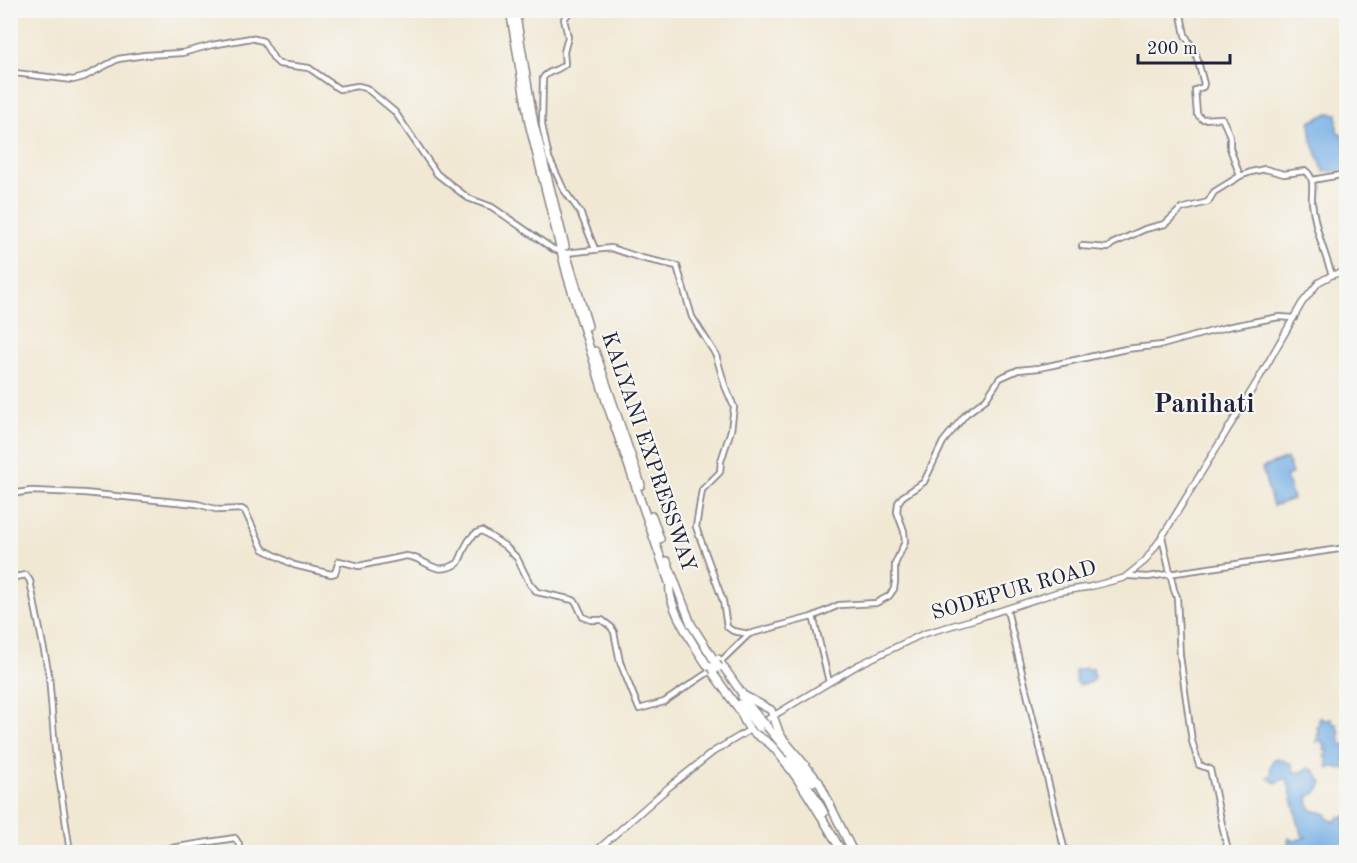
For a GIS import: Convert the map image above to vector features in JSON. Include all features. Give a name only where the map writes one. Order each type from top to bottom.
[{"type":"highway","name":"KALYANI EXPRESSWAY","points":[[510,10],[529,123],[564,252],[673,586],[715,667]]},
{"type":"highway","name":"KALYANI EXPRESSWAY","points":[[515,10],[534,124],[564,252]]},
{"type":"highway","points":[[715,667],[743,695],[767,707],[774,716],[780,735],[819,782],[851,852]]},
{"type":"highway","points":[[715,667],[758,725],[797,770],[816,798],[843,852]]},
{"type":"highway","points":[[715,667],[740,710],[758,725],[814,782],[851,852]]},
{"type":"main road","name":"SODEPUR ROAD","points":[[595,852],[713,752],[858,665],[911,638],[1058,592],[1089,587],[1129,576],[1145,561],[1162,537],[1294,318],[1319,282],[1347,271]]},
{"type":"street","points":[[571,10],[564,19],[568,37],[564,52],[565,64],[543,78],[542,125],[552,166],[564,190],[580,212],[595,249]]},
{"type":"street","points":[[1180,10],[1185,35],[1196,54],[1204,84],[1203,87],[1195,90],[1197,114],[1202,119],[1222,118],[1230,136],[1230,148],[1240,176]]},
{"type":"street","points":[[10,70],[15,73],[73,80],[84,77],[118,59],[182,53],[240,39],[258,39],[266,44],[279,64],[309,68],[339,89],[358,86],[366,88],[395,112],[437,174],[468,198],[492,207],[538,240],[564,252],[611,248],[677,267],[692,317],[716,355],[734,407],[731,430],[720,472],[702,490],[696,527],[722,597],[727,627],[733,631],[749,634],[812,617],[839,605],[876,603],[890,596],[895,582],[895,564],[905,542],[904,531],[897,512],[898,503],[902,497],[924,482],[943,442],[966,414],[986,399],[1000,378],[1018,370],[1039,368],[1126,349],[1162,345],[1242,324],[1279,317],[1294,318]]},
{"type":"street","points":[[1082,246],[1108,249],[1112,244],[1145,229],[1165,224],[1181,209],[1208,202],[1214,192],[1240,176],[1260,169],[1284,174],[1303,171],[1308,172],[1312,180],[1314,219],[1332,275]]},
{"type":"street","points":[[1312,180],[1347,174]]},
{"type":"street","points":[[10,494],[32,491],[84,493],[197,504],[219,510],[242,509],[263,549],[294,565],[331,574],[334,573],[338,561],[359,566],[406,556],[413,557],[431,568],[442,569],[458,563],[469,540],[482,531],[505,546],[517,558],[530,584],[537,592],[576,602],[583,617],[602,620],[612,627],[620,662],[639,709],[664,702],[715,667],[749,634]]},
{"type":"street","points":[[1162,537],[1177,597],[1180,656],[1191,741],[1199,765],[1210,769],[1228,852]]},
{"type":"street","points":[[1129,576],[1142,578],[1347,548]]},
{"type":"street","points":[[10,578],[26,575],[30,581],[49,675],[56,750],[70,852]]},
{"type":"street","points":[[1007,609],[1065,852]]},
{"type":"street","points":[[812,617],[829,682]]},
{"type":"street","points":[[146,852],[235,838],[239,844],[239,852]]},
{"type":"water","points":[[1328,113],[1337,114],[1337,131],[1343,136],[1346,158],[1344,170],[1324,172],[1312,141],[1310,122]]},
{"type":"water","points":[[1287,458],[1292,474],[1286,476],[1293,499],[1273,506],[1262,468]]},
{"type":"water","points":[[1086,668],[1087,671],[1093,668],[1094,678],[1091,682],[1079,685],[1076,682],[1075,670]]},
{"type":"water","points":[[1320,717],[1324,720],[1332,719],[1333,724],[1337,724],[1341,745],[1346,744],[1346,767],[1344,769],[1333,767],[1328,769],[1327,758],[1324,756],[1328,753],[1324,750],[1326,748],[1321,740],[1316,742],[1320,734],[1317,729]]},
{"type":"water","points":[[1277,758],[1292,764],[1294,772],[1301,772],[1309,768],[1315,771],[1322,783],[1317,793],[1309,796],[1311,810],[1325,813],[1335,822],[1339,817],[1346,816],[1346,852],[1287,852],[1289,838],[1294,841],[1306,837],[1301,834],[1287,778],[1275,783],[1267,777],[1271,776],[1270,769],[1273,760]]},
{"type":"district","name":"Panihati","points":[[1204,404]]}]
